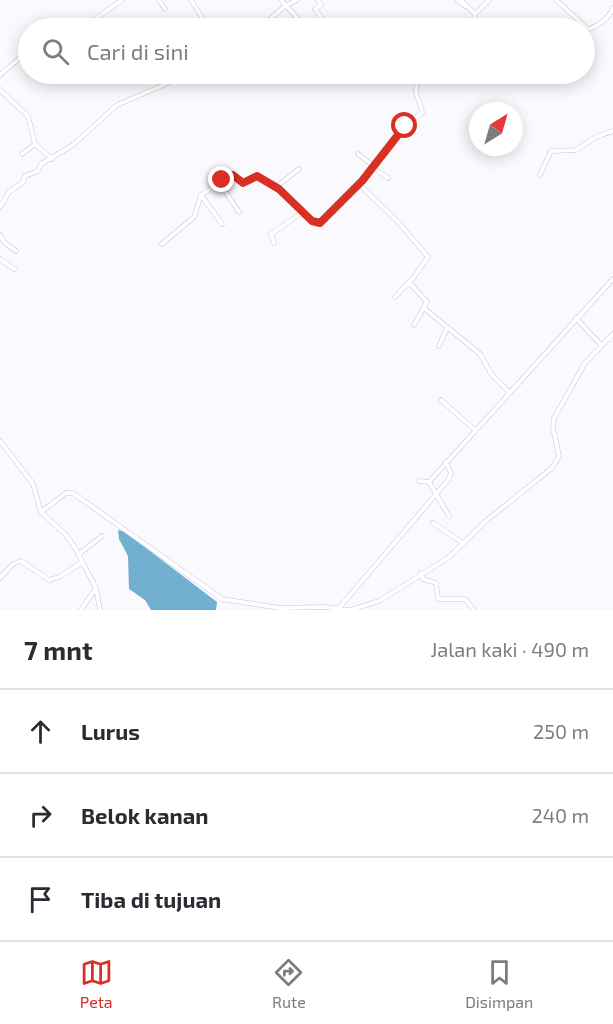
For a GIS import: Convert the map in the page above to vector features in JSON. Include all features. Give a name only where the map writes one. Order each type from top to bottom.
[{"type":"street","points":[[96,18],[122,0]]},
{"type":"street","points":[[159,0],[165,9]]},
{"type":"street","points":[[191,0],[203,18]]},
{"type":"street","points":[[281,0],[297,18]]},
{"type":"street","points":[[273,18],[297,0]]},
{"type":"street","points":[[318,0],[321,5],[315,9],[321,18]]},
{"type":"street","points":[[459,0],[475,14]]},
{"type":"street","points":[[474,18],[475,14],[489,0]]},
{"type":"street","points":[[556,0],[574,18]]},
{"type":"street","points":[[595,27],[610,15],[613,8]]},
{"type":"street","points":[[0,75],[18,60]]},
{"type":"street","points":[[0,207],[9,192],[23,182],[25,177],[38,171],[40,165],[73,145],[125,100],[164,84]]},
{"type":"street","points":[[162,244],[194,217],[201,195],[232,175],[243,183],[256,175],[276,187],[312,221],[320,223],[374,167],[405,126],[422,113],[416,95],[418,84]]},
{"type":"street","points":[[0,90],[28,116],[35,144],[52,159]]},
{"type":"street","points":[[540,175],[551,151],[576,150],[596,137],[613,131]]},
{"type":"street","points":[[22,154],[35,144]]},
{"type":"street","points":[[358,154],[388,178]]},
{"type":"street","points":[[276,187],[299,169]]},
{"type":"street","points":[[219,182],[239,212]]},
{"type":"street","points":[[359,184],[428,256],[426,262],[394,297]]},
{"type":"street","points":[[201,195],[222,224]]},
{"type":"street","points":[[274,243],[271,235],[303,212]]},
{"type":"street","points":[[0,235],[5,243],[15,251]]},
{"type":"street","points":[[0,259],[14,269]]},
{"type":"street","points":[[429,482],[613,279]]},
{"type":"street","points":[[409,282],[426,299],[425,309],[414,325]]},
{"type":"street","points":[[425,309],[480,354],[492,375],[509,392]]},
{"type":"street","points":[[576,318],[602,346]]},
{"type":"street","points":[[439,345],[447,328]]},
{"type":"street","points":[[40,512],[66,493],[73,493],[151,546],[218,598],[280,608],[350,610],[379,601],[448,558],[556,464],[559,453],[553,421],[585,363],[613,334]]},
{"type":"street","points":[[441,400],[475,430]]},
{"type":"street","points":[[0,441],[33,484],[40,512],[66,535],[79,554],[81,563],[96,588],[100,610]]},
{"type":"street","points":[[338,609],[451,475],[446,462]]},
{"type":"street","points":[[420,481],[429,482]]},
{"type":"street","points":[[429,482],[449,516]]},
{"type":"street","points":[[433,523],[463,543]]},
{"type":"street","points":[[79,554],[102,536]]},
{"type":"street","points":[[0,578],[13,564],[21,561],[49,580],[59,577],[81,563]]},
{"type":"street","points":[[421,573],[423,579],[436,583],[438,599],[465,599],[474,610]]},
{"type":"street","points":[[81,610],[96,588]]},
{"type":"water","points":[[118,530],[125,532],[217,602],[216,610],[151,610],[145,600],[129,589],[128,556],[119,539]]},
{"type":"route","points":[[222,180],[233,175],[243,183],[256,175],[279,189],[312,221],[320,223],[385,155],[405,126]]}]
